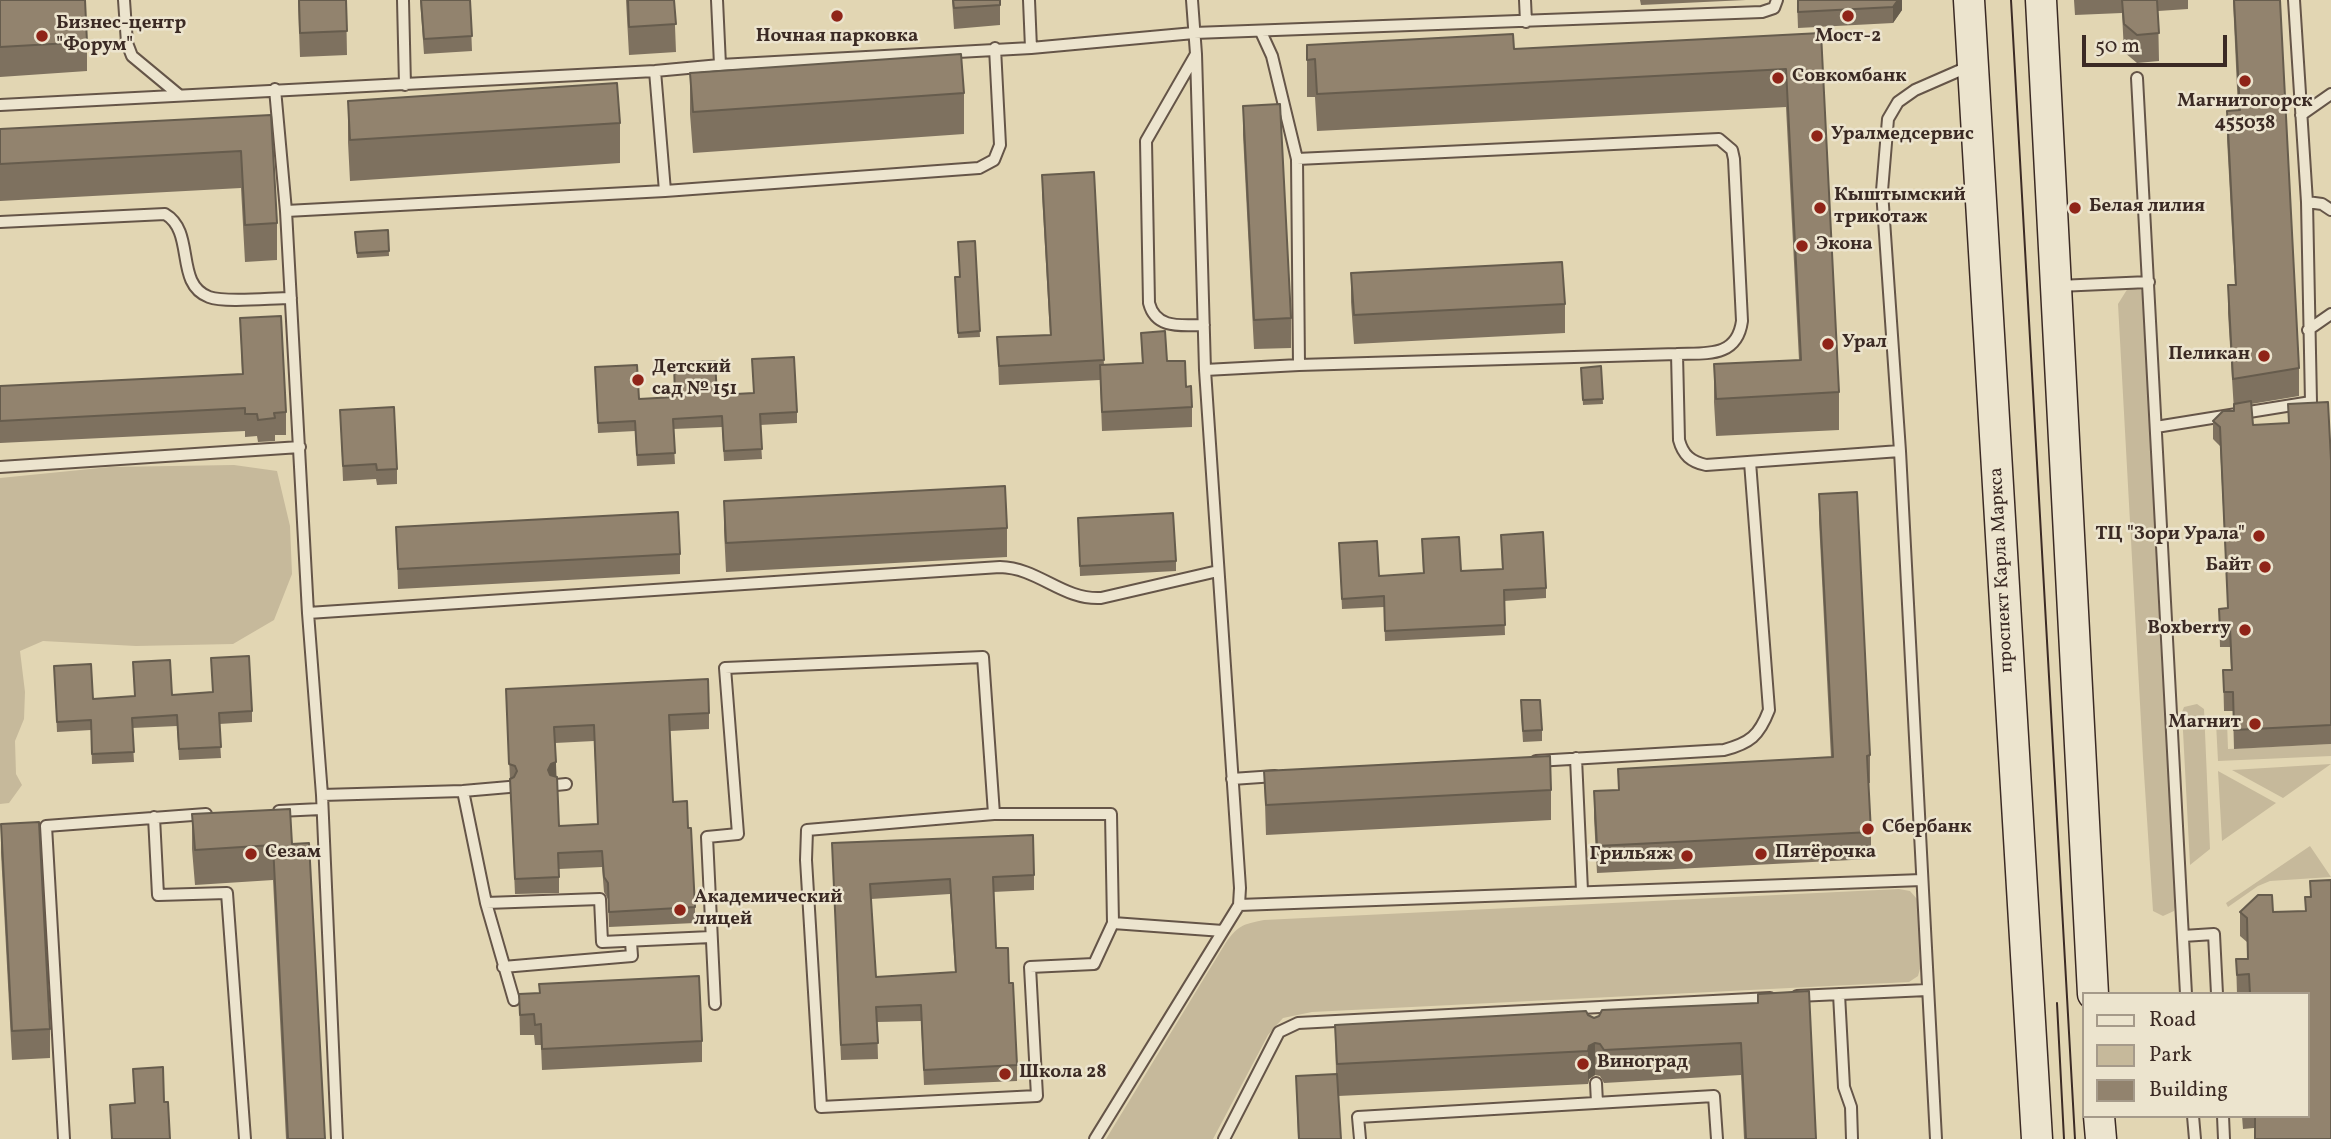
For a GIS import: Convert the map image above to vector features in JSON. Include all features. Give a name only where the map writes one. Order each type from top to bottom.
[{"type":"main road","name":"проспект Карла Маркса","points":[[1969,0],[2037,1139]]},
{"type":"main road","points":[[2041,0],[2093,992]]},
{"type":"main road","points":[[2099,1118],[2101,1139]]},
{"type":"lane","points":[[124,0],[127,43],[132,56],[179,95]]},
{"type":"lane","points":[[403,0],[405,85]]},
{"type":"lane","points":[[717,0],[720,65]]},
{"type":"lane","points":[[1029,0],[1031,48]]},
{"type":"lane","points":[[1095,1139],[1239,905],[1205,370],[1196,54],[1192,0]]},
{"type":"lane","points":[[1525,0],[1526,22]]},
{"type":"lane","points":[[0,105],[655,71],[995,48],[1031,48],[1194,33],[1762,12],[1773,8],[1777,0]]},
{"type":"lane","points":[[2156,427],[2316,403],[2308,330],[2307,202],[2294,0]]},
{"type":"lane","points":[[1261,32],[1272,56],[1297,159],[1299,365]]},
{"type":"lane","points":[[286,211],[665,191],[988,166],[999,153],[1000,145],[995,48]]},
{"type":"lane","points":[[1196,54],[1146,141],[1149,303],[1156,318],[1163,323],[1204,325]]},
{"type":"lane","points":[[1936,1139],[1900,451],[1882,191],[1888,119],[1898,102],[1915,90],[1973,65]]},
{"type":"lane","points":[[655,71],[665,191]]},
{"type":"lane","points":[[2137,78],[2186,992]]},
{"type":"lane","points":[[275,89],[286,211],[308,613],[322,795],[337,1139]]},
{"type":"lane","points":[[2301,115],[2331,94]]},
{"type":"lane","points":[[1205,370],[1714,352],[1726,349],[1741,333],[1734,159],[1732,150],[1719,139],[1297,159]]},
{"type":"lane","points":[[2307,202],[2322,204],[2331,210]]},
{"type":"lane","points":[[0,222],[165,214],[179,226],[191,280],[198,290],[209,297],[291,298]]},
{"type":"lane","points":[[2056,286],[2149,282]]},
{"type":"lane","points":[[2308,330],[2331,314]]},
{"type":"lane","points":[[1677,354],[1679,440],[1681,450],[1696,463],[1706,465],[1900,451]]},
{"type":"lane","points":[[0,467],[300,447]]},
{"type":"lane","points":[[1521,762],[1724,750],[1743,745],[1763,726],[1769,710],[1751,462]]},
{"type":"lane","points":[[308,613],[1000,567],[1026,571],[1072,595],[1086,599],[1101,598],[1217,571]]},
{"type":"lane","points":[[715,1004],[707,836],[738,834],[725,668],[983,657],[994,814]]},
{"type":"lane","points":[[1576,758],[1582,891]]},
{"type":"lane","points":[[1231,779],[1287,776]]},
{"type":"lane","points":[[322,795],[509,787]]},
{"type":"lane","points":[[463,791],[486,904],[514,1000]]},
{"type":"lane","points":[[265,812],[321,810]]},
{"type":"lane","points":[[64,1139],[41,826],[224,814]]},
{"type":"lane","points":[[994,814],[1111,814],[1113,923],[1094,964],[1030,967],[1037,1096],[821,1107],[806,860],[807,830],[994,814]]},
{"type":"lane","points":[[154,817],[158,895],[228,893],[245,1139]]},
{"type":"lane","points":[[1239,905],[1922,880]]},
{"type":"lane","points":[[486,904],[600,899],[602,942],[710,937]]},
{"type":"lane","points":[[1113,923],[1223,930]]},
{"type":"lane","points":[[2183,936],[2214,934],[2217,992]]},
{"type":"lane","points":[[503,967],[632,956],[631,942]]},
{"type":"lane","points":[[1224,1139],[1279,1032],[1298,1023],[1927,990]]},
{"type":"lane","points":[[1839,994],[1844,1087],[1851,1107],[1852,1139]]},
{"type":"lane","points":[[1590,1006],[1592,1019]]},
{"type":"lane","points":[[1596,1083],[1597,1103]]},
{"type":"lane","points":[[1360,1139],[1358,1117],[1714,1096],[1717,1139]]},
{"type":"lane","points":[[2193,1118],[2195,1139]]},
{"type":"lane","points":[[2223,1118],[2224,1139]]},
{"type":"green space","points":[[2128,288],[2141,290],[2146,299],[2161,655],[2177,899],[2174,911],[2163,916],[2153,911],[2143,758],[2118,304]]},
{"type":"green space","points":[[234,465],[277,471],[290,526],[292,574],[274,620],[233,644],[136,646],[43,641],[20,651],[25,692],[24,719],[15,741],[16,774],[22,785],[9,803],[0,804],[0,478],[110,467]]},
{"type":"green space","points":[[2197,704],[2204,709],[2210,849],[2190,865],[2182,712],[2184,707]]},
{"type":"green space","points":[[2227,722],[2228,749],[2331,744],[2331,756],[2218,761],[2216,723]]},
{"type":"green space","points":[[2331,764],[2283,798],[2232,770]]},
{"type":"green space","points":[[2218,771],[2276,803],[2222,841]]},
{"type":"green space","points":[[2310,846],[2331,877],[2270,881],[2228,907],[2226,903]]},
{"type":"green space","points":[[1899,889],[1910,891],[1917,899],[1921,965],[1918,976],[1909,982],[1312,1012],[1283,1018],[1268,1035],[1213,1139],[1106,1139],[1225,944],[1233,933],[1251,923],[1264,920]]},
{"type":"building","points":[[0,0],[85,0],[87,42],[0,47]]},
{"type":"building","points":[[299,0],[346,0],[347,31],[300,33]]},
{"type":"building","points":[[421,0],[470,0],[472,36],[424,39]]},
{"type":"building","points":[[628,0],[674,0],[676,24],[629,27]]},
{"type":"building","points":[[953,0],[1000,0],[1000,5],[954,8]]},
{"type":"building","points":[[1798,0],[1898,0],[1893,7],[1798,12]]},
{"type":"building","points":[[2122,0],[2157,0],[2159,33],[2137,35],[2124,24]]},
{"type":"building","points":[[2234,0],[2280,0],[2299,368],[2233,379],[2228,285],[2236,285],[2227,111],[2240,110]]},
{"type":"building","points":[[1821,33],[1839,392],[1716,399],[1714,364],[1801,360],[1786,69],[1317,94],[1315,59],[1307,60],[1307,45],[1513,34],[1514,49]]},
{"type":"building","points":[[961,54],[964,93],[693,112],[690,73]]},
{"type":"building","points":[[617,83],[620,123],[350,140],[348,101]]},
{"type":"building","points":[[1280,104],[1291,318],[1254,320],[1243,106]]},
{"type":"building","points":[[271,115],[277,223],[245,225],[241,151],[0,164],[0,129]]},
{"type":"building","points":[[1094,172],[1104,360],[999,366],[997,337],[1051,335],[1042,175]]},
{"type":"building","points":[[388,230],[389,251],[357,253],[355,232]]},
{"type":"building","points":[[975,241],[980,331],[958,333],[955,277],[960,277],[958,242]]},
{"type":"building","points":[[1562,262],[1565,304],[1354,315],[1351,273]]},
{"type":"building","points":[[281,316],[286,412],[274,413],[275,418],[258,420],[257,414],[245,414],[245,408],[0,421],[0,386],[243,374],[240,318]]},
{"type":"building","points":[[1165,331],[1167,361],[1185,361],[1186,387],[1191,386],[1192,407],[1102,412],[1100,365],[1143,363],[1141,333]]},
{"type":"building","points":[[794,357],[797,412],[760,414],[762,449],[724,451],[722,416],[673,419],[675,453],[637,455],[635,421],[598,423],[595,367],[637,365],[639,399],[675,397],[674,363],[715,361],[717,395],[754,393],[752,359]]},
{"type":"building","points":[[1601,366],[1603,399],[1583,400],[1581,368]]},
{"type":"building","name":"ТЦ \"Зори Урала\"","points":[[2251,401],[2253,425],[2289,423],[2288,404],[2328,402],[2331,460],[2331,725],[2234,730],[2233,692],[2224,692],[2223,670],[2232,670],[2230,628],[2220,629],[2219,609],[2228,608],[2220,427],[2213,421],[2223,411],[2234,411],[2234,404]]},
{"type":"building","points":[[394,407],[397,469],[377,470],[376,464],[343,466],[340,410]]},
{"type":"building","points":[[1005,486],[1007,528],[726,543],[724,501]]},
{"type":"building","points":[[1857,492],[1870,755],[1867,756],[1871,832],[1597,846],[1594,791],[1619,790],[1618,769],[1833,757],[1819,494]]},
{"type":"building","points":[[678,512],[680,554],[398,569],[396,527]]},
{"type":"building","points":[[1173,513],[1176,561],[1080,566],[1078,518]]},
{"type":"building","points":[[1543,532],[1546,588],[1504,590],[1505,625],[1385,631],[1384,596],[1342,599],[1339,543],[1377,541],[1379,576],[1424,573],[1422,539],[1459,537],[1461,571],[1503,569],[1501,535]]},
{"type":"building","points":[[249,656],[252,711],[219,713],[221,747],[179,749],[177,715],[132,718],[134,752],[92,754],[91,720],[57,722],[54,666],[91,664],[93,699],[135,696],[133,662],[170,660],[172,695],[213,692],[211,658]]},
{"type":"building","points":[[708,679],[709,713],[669,715],[673,802],[687,801],[695,907],[609,912],[608,883],[604,877],[602,851],[558,853],[559,877],[515,879],[510,779],[517,771],[515,766],[509,764],[506,689]],"holes":[[[594,725],[598,824],[559,826],[557,777],[550,775],[548,770],[551,764],[556,762],[554,727]]]},
{"type":"building","points":[[1521,700],[1540,700],[1542,730],[1523,731]]},
{"type":"building","points":[[1550,756],[1551,790],[1266,805],[1264,771]]},
{"type":"building","points":[[290,809],[292,844],[309,843],[325,1139],[288,1139],[273,845],[195,850],[192,814]]},
{"type":"building","points":[[39,822],[50,1029],[12,1031],[1,824]]},
{"type":"building","points":[[1033,835],[1034,875],[993,877],[996,948],[1008,948],[1009,983],[1013,983],[1017,1065],[924,1070],[921,1005],[876,1007],[878,1043],[841,1045],[832,843]],"holes":[[[950,879],[956,972],[876,977],[870,884]]]},
{"type":"building","points":[[2331,880],[2331,1139],[2255,1139],[2255,1118],[2310,1118],[2310,992],[2250,992],[2249,974],[2237,975],[2236,959],[2248,959],[2247,918],[2240,912],[2258,895],[2272,895],[2273,912],[2306,911],[2305,897],[2311,897],[2310,881]]},
{"type":"building","points":[[699,976],[702,1041],[542,1049],[541,1024],[535,1025],[534,1014],[520,1015],[519,994],[540,993],[539,984]]},
{"type":"building","points":[[1809,991],[1816,1139],[1746,1139],[1741,1043],[1604,1050],[1600,1044],[1595,1043],[1589,1046],[1588,1051],[1337,1064],[1335,1025],[1586,1011],[1594,1018],[1599,1016],[1602,1010],[1758,1003],[1758,994]]},
{"type":"building","points":[[163,1067],[164,1102],[168,1102],[170,1139],[112,1139],[110,1105],[135,1103],[133,1069]]},
{"type":"building","points":[[1337,1074],[1341,1139],[1299,1139],[1296,1076]]},
{"type":"tram line","points":[[2011,0],[2075,1139]]},
{"type":"tram line","points":[[2057,1003],[2064,1139]]},
{"type":"place","name":"Ночная парковка","points":[[837,16]]},
{"type":"place","name":"Мост-2","points":[[1848,16]]},
{"type":"place","name":"Бизнес-центр \"Форум\"","points":[[42,36]]},
{"type":"place","name":"Совкомбанк","points":[[1778,78]]},
{"type":"place","name":"Магнитогорск 455038","points":[[2245,81]]},
{"type":"place","name":"Уралмедсервис","points":[[1817,136]]},
{"type":"place","name":"Кыштымский трикотаж","points":[[1820,208]]},
{"type":"place","name":"Белая лилия","points":[[2075,208]]},
{"type":"place","name":"Экона","points":[[1802,246]]},
{"type":"place","name":"Урал","points":[[1828,344]]},
{"type":"place","name":"Пеликан","points":[[2264,356]]},
{"type":"place","name":"Детский сад № 151","points":[[638,380]]},
{"type":"place","name":"ТЦ \"Зори Урала\"","points":[[2259,536]]},
{"type":"place","name":"Байт","points":[[2265,567]]},
{"type":"place","name":"Boxberry","points":[[2245,630]]},
{"type":"place","name":"Магнит","points":[[2255,724]]},
{"type":"place","name":"Сбербанк","points":[[1868,829]]},
{"type":"place","name":"Сезам","points":[[251,854]]},
{"type":"place","name":"Пятёрочка","points":[[1761,854]]},
{"type":"place","name":"Грильяж","points":[[1687,856]]},
{"type":"place","name":"Академический лицей","points":[[680,910]]},
{"type":"place","name":"Виноград","points":[[1583,1064]]},
{"type":"place","name":"Школа 28","points":[[1005,1074]]}]
